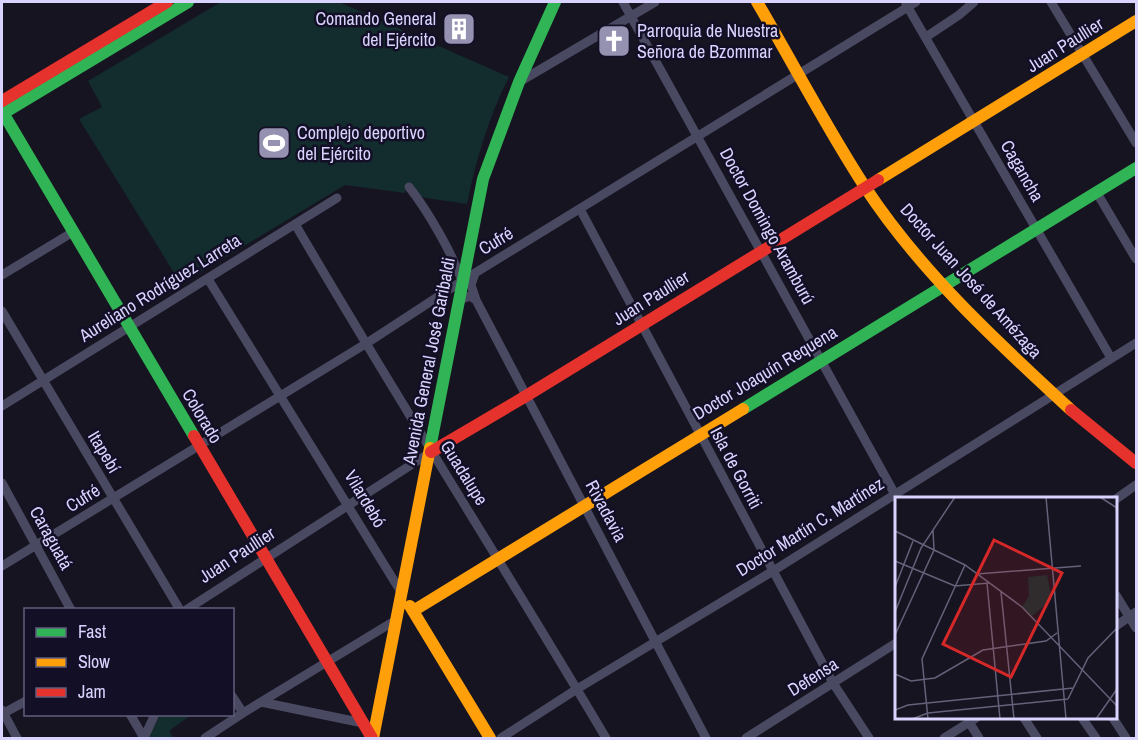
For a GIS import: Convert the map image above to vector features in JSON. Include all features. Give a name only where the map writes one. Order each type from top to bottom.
[{"type":"street","points":[[2,110],[167,2]]},
{"type":"street","points":[[2,110],[188,2]]},
{"type":"street","name":"Avenida General José Garibaldi","points":[[373,738],[483,179],[519,82],[555,2]]},
{"type":"street","name":"Doctor Domingo Aramburú","points":[[623,2],[896,496]]},
{"type":"street","points":[[519,82],[655,2]]},
{"type":"street","name":"Doctor Juan José de Amézaga","points":[[757,2],[865,187],[885,215],[944,285],[1015,360],[1113,448],[1137,463]]},
{"type":"street","points":[[926,38],[974,2]]},
{"type":"street","points":[[1052,2],[1137,143]]},
{"type":"street","name":"Cufré","points":[[2,566],[699,137],[909,3]]},
{"type":"street","name":"Cagancha","points":[[909,3],[926,38],[1111,358]]},
{"type":"street","name":"Juan Paullier","points":[[188,608],[430,452],[642,326],[761,250],[1137,21]]},
{"type":"street","name":"Colorado","points":[[2,110],[373,738]]},
{"type":"street","name":"Doctor Joaquín Requena","points":[[413,611],[1137,168]]},
{"type":"street","points":[[409,188],[451,256],[462,281]]},
{"type":"street","points":[[1097,192],[1137,259]]},
{"type":"street","name":"Aureliano Rodríguez Larreta","points":[[2,406],[337,198]]},
{"type":"street","name":"Isla de Gorriti","points":[[580,209],[833,683],[869,738]]},
{"type":"street","name":"Guadalupe","points":[[295,224],[430,452],[498,558],[606,738]]},
{"type":"street","points":[[2,275],[73,232]]},
{"type":"street","points":[[451,256],[468,254]]},
{"type":"street","name":"Rivadavia","points":[[475,273],[471,285],[476,300],[706,738]]},
{"type":"street","name":"Vilardebó","points":[[208,279],[490,738]]},
{"type":"street","points":[[459,300],[470,296],[476,300]]},
{"type":"street","name":"Itapebí","points":[[2,311],[179,608]]},
{"type":"street","name":"Doctor Martín C. Martínez","points":[[501,738],[577,689],[896,496],[1053,394],[1137,343]]},
{"type":"street","name":"Caraguatá","points":[[2,483],[70,608]]},
{"type":"street","points":[[1117,498],[1137,485]]},
{"type":"street","points":[[1117,596],[1133,614],[1137,628]]},
{"type":"street","points":[[1117,625],[1133,614]]},
{"type":"street","points":[[205,738],[396,620]]},
{"type":"street","name":"Defensa","points":[[746,738],[895,644]]},
{"type":"street","points":[[234,699],[243,713]]},
{"type":"street","points":[[17,738],[2,713],[24,702]]},
{"type":"street","points":[[261,702],[363,723]]},
{"type":"street","points":[[131,716],[144,738]]},
{"type":"street","points":[[144,738],[154,716]]},
{"type":"street","points":[[1025,719],[1037,738]]},
{"type":"street","points":[[1083,719],[1096,738]]},
{"type":"street","points":[[1114,719],[1126,738]]},
{"type":"street","points":[[944,738],[972,720],[979,738]]},
{"type":"green space","name":"Complejo deportivo del Ejército","points":[[221,2],[339,2],[509,77],[484,139],[467,204],[420,197],[410,183],[404,188],[405,193],[345,185],[181,284],[79,119],[102,107],[88,81]]},
{"type":"green space","points":[[159,716],[190,716],[169,731],[174,738],[148,738]]},
{"type":"traffic: fast","points":[[2,114],[188,2]]},
{"type":"traffic: fast","points":[[430,448],[483,179],[519,82],[555,2]]},
{"type":"traffic: fast","points":[[2,111],[194,436]]},
{"type":"traffic: fast","points":[[743,409],[1136,168]]},
{"type":"traffic: slow","points":[[757,2],[865,187],[910,248],[961,304],[1071,410]]},
{"type":"traffic: slow","points":[[878,180],[1136,21]]},
{"type":"traffic: slow","points":[[413,611],[743,409]]},
{"type":"traffic: slow","points":[[373,738],[430,448]]},
{"type":"traffic: slow","points":[[410,606],[490,738]]},
{"type":"traffic: jam","points":[[2,101],[167,2]]},
{"type":"traffic: jam","points":[[431,452],[878,180]]},
{"type":"traffic: jam","points":[[1071,410],[1136,463]]},
{"type":"traffic: jam","points":[[194,436],[372,738]]},
{"type":"place","name":"Comando General del Ejército","points":[[459,29]]},
{"type":"place","name":"Parroquia de Nuestra Señora de Bzommar","points":[[614,41]]},
{"type":"place","name":"Complejo deportivo del Ejército","points":[[274,143]]}]
